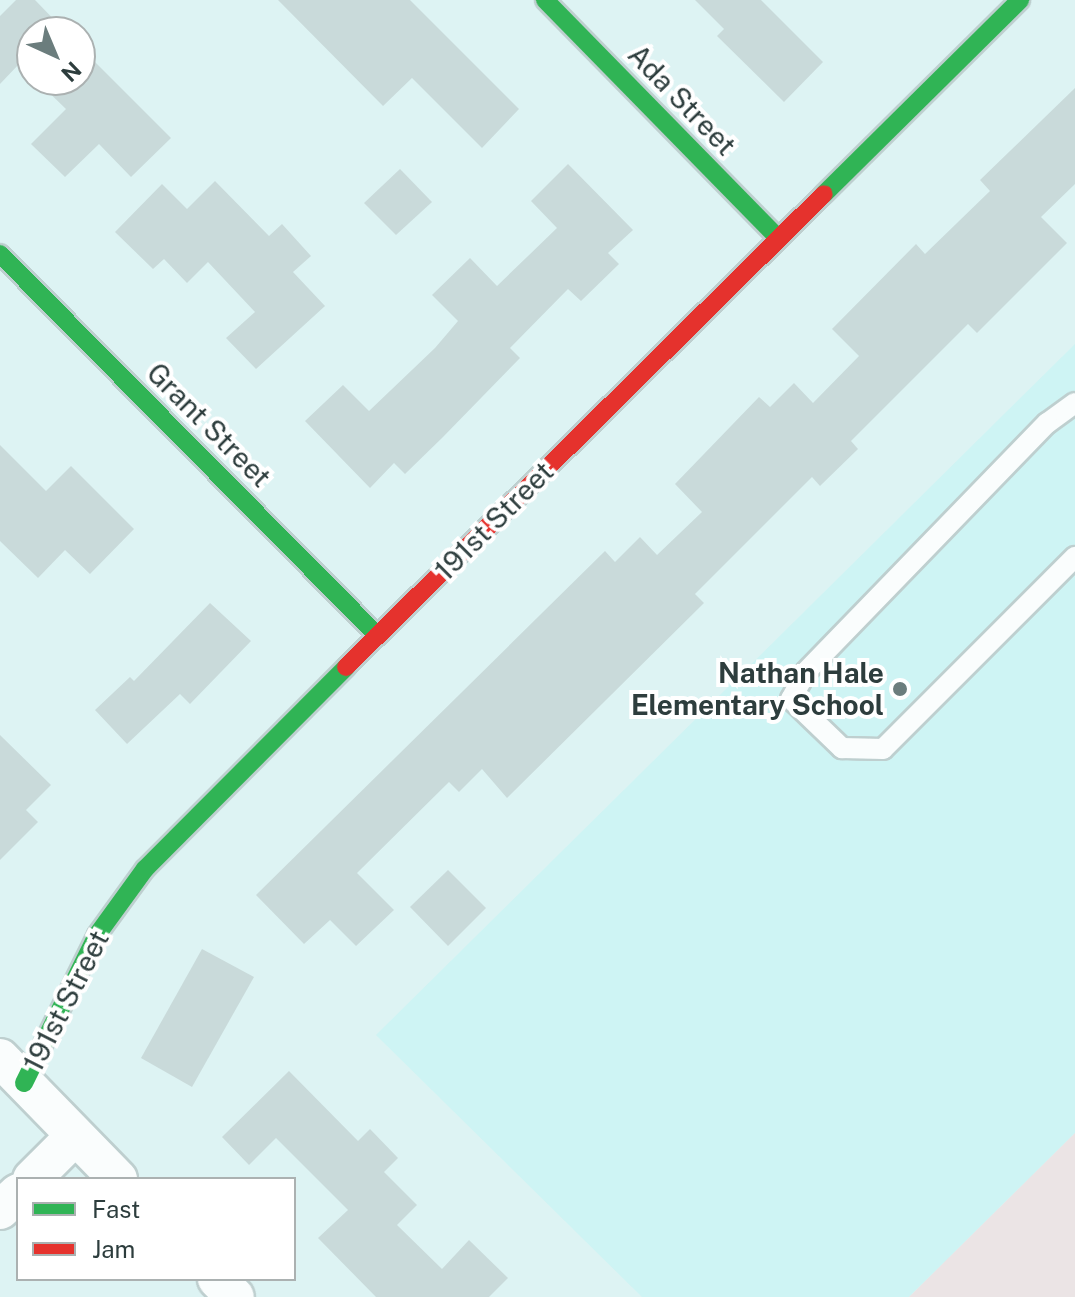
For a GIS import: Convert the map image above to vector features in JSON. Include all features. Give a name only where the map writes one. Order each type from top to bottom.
[{"type":"street","name":"Ada Street","points":[[545,0],[779,239]]},
{"type":"street","name":"191st Street","points":[[12,1070],[97,935],[145,869],[1020,0]]},
{"type":"street","name":"Grant Street","points":[[0,254],[378,636]]},
{"type":"street","points":[[12,1070],[116,1177]]},
{"type":"street","points":[[34,1177],[75,1136]]},
{"type":"street","points":[[0,1210],[16,1195]]},
{"type":"street","points":[[219,1281],[235,1297]]},
{"type":"lane","points":[[1075,403],[1047,423],[806,672],[791,699],[842,748],[883,749],[1075,557]]},
{"type":"shaded area","name":"Nathan Hale Elementary School","points":[[1075,344],[1075,1133],[909,1297],[642,1297],[376,1035]]},
{"type":"shaded area","points":[[1075,1133],[1075,1297],[909,1297]]},
{"type":"building","points":[[16,0],[35,0],[50,16],[16,16],[16,67],[0,84],[0,16]]},
{"type":"building","points":[[278,0],[410,0],[519,109],[482,148],[412,78],[383,106]]},
{"type":"building","points":[[695,0],[761,0],[823,62],[784,102],[717,36],[724,29]]},
{"type":"building","points":[[96,63],[171,138],[131,177],[99,144],[65,177],[31,144],[66,109],[53,96],[96,96]]},
{"type":"building","points":[[1075,88],[1075,184],[1041,217],[1067,243],[977,333],[968,324],[851,441],[858,449],[820,486],[812,477],[695,594],[704,603],[507,798],[482,769],[459,792],[449,782],[357,873],[394,910],[356,946],[330,920],[304,944],[256,895],[605,551],[615,562],[640,537],[657,555],[702,512],[675,484],[759,397],[770,407],[794,383],[813,403],[859,356],[832,329],[916,244],[925,254],[990,191],[980,180]]},
{"type":"building","points":[[568,164],[633,230],[608,253],[619,264],[581,301],[568,289],[510,348],[520,358],[443,437],[405,474],[394,463],[370,488],[305,421],[343,385],[369,411],[435,348],[458,321],[432,295],[470,258],[497,286],[557,228],[531,201]]},
{"type":"building","points":[[400,169],[432,202],[396,235],[364,203]]},
{"type":"building","points":[[215,181],[269,236],[282,224],[311,256],[293,272],[325,306],[256,369],[226,338],[255,312],[208,262],[187,283],[164,259],[153,269],[115,232],[162,184],[187,209]]},
{"type":"building","points":[[0,445],[46,491],[71,466],[134,529],[90,574],[65,550],[38,578],[0,541]]},
{"type":"building","points":[[210,603],[251,641],[190,704],[180,694],[127,744],[95,710],[130,677],[134,681]]},
{"type":"building","points":[[0,735],[51,785],[26,810],[38,822],[0,860]]},
{"type":"building","points":[[448,870],[486,908],[448,946],[410,907]]},
{"type":"building","points":[[202,949],[254,977],[192,1087],[141,1058]]},
{"type":"building","points":[[289,1071],[358,1141],[370,1129],[398,1158],[384,1172],[417,1205],[397,1225],[442,1269],[469,1240],[508,1278],[489,1297],[376,1297],[318,1238],[348,1210],[276,1138],[249,1165],[222,1137]]},
{"type":"traffic: fast","points":[[545,0],[779,239]]},
{"type":"traffic: fast","points":[[824,194],[1020,0]]},
{"type":"traffic: fast","points":[[0,254],[378,636]]},
{"type":"traffic: fast","points":[[24,1083],[97,935],[145,869],[346,667]]},
{"type":"traffic: jam","points":[[346,667],[824,194]]},
{"type":"place","name":"Nathan Hale Elementary School","points":[[900,689]]}]
